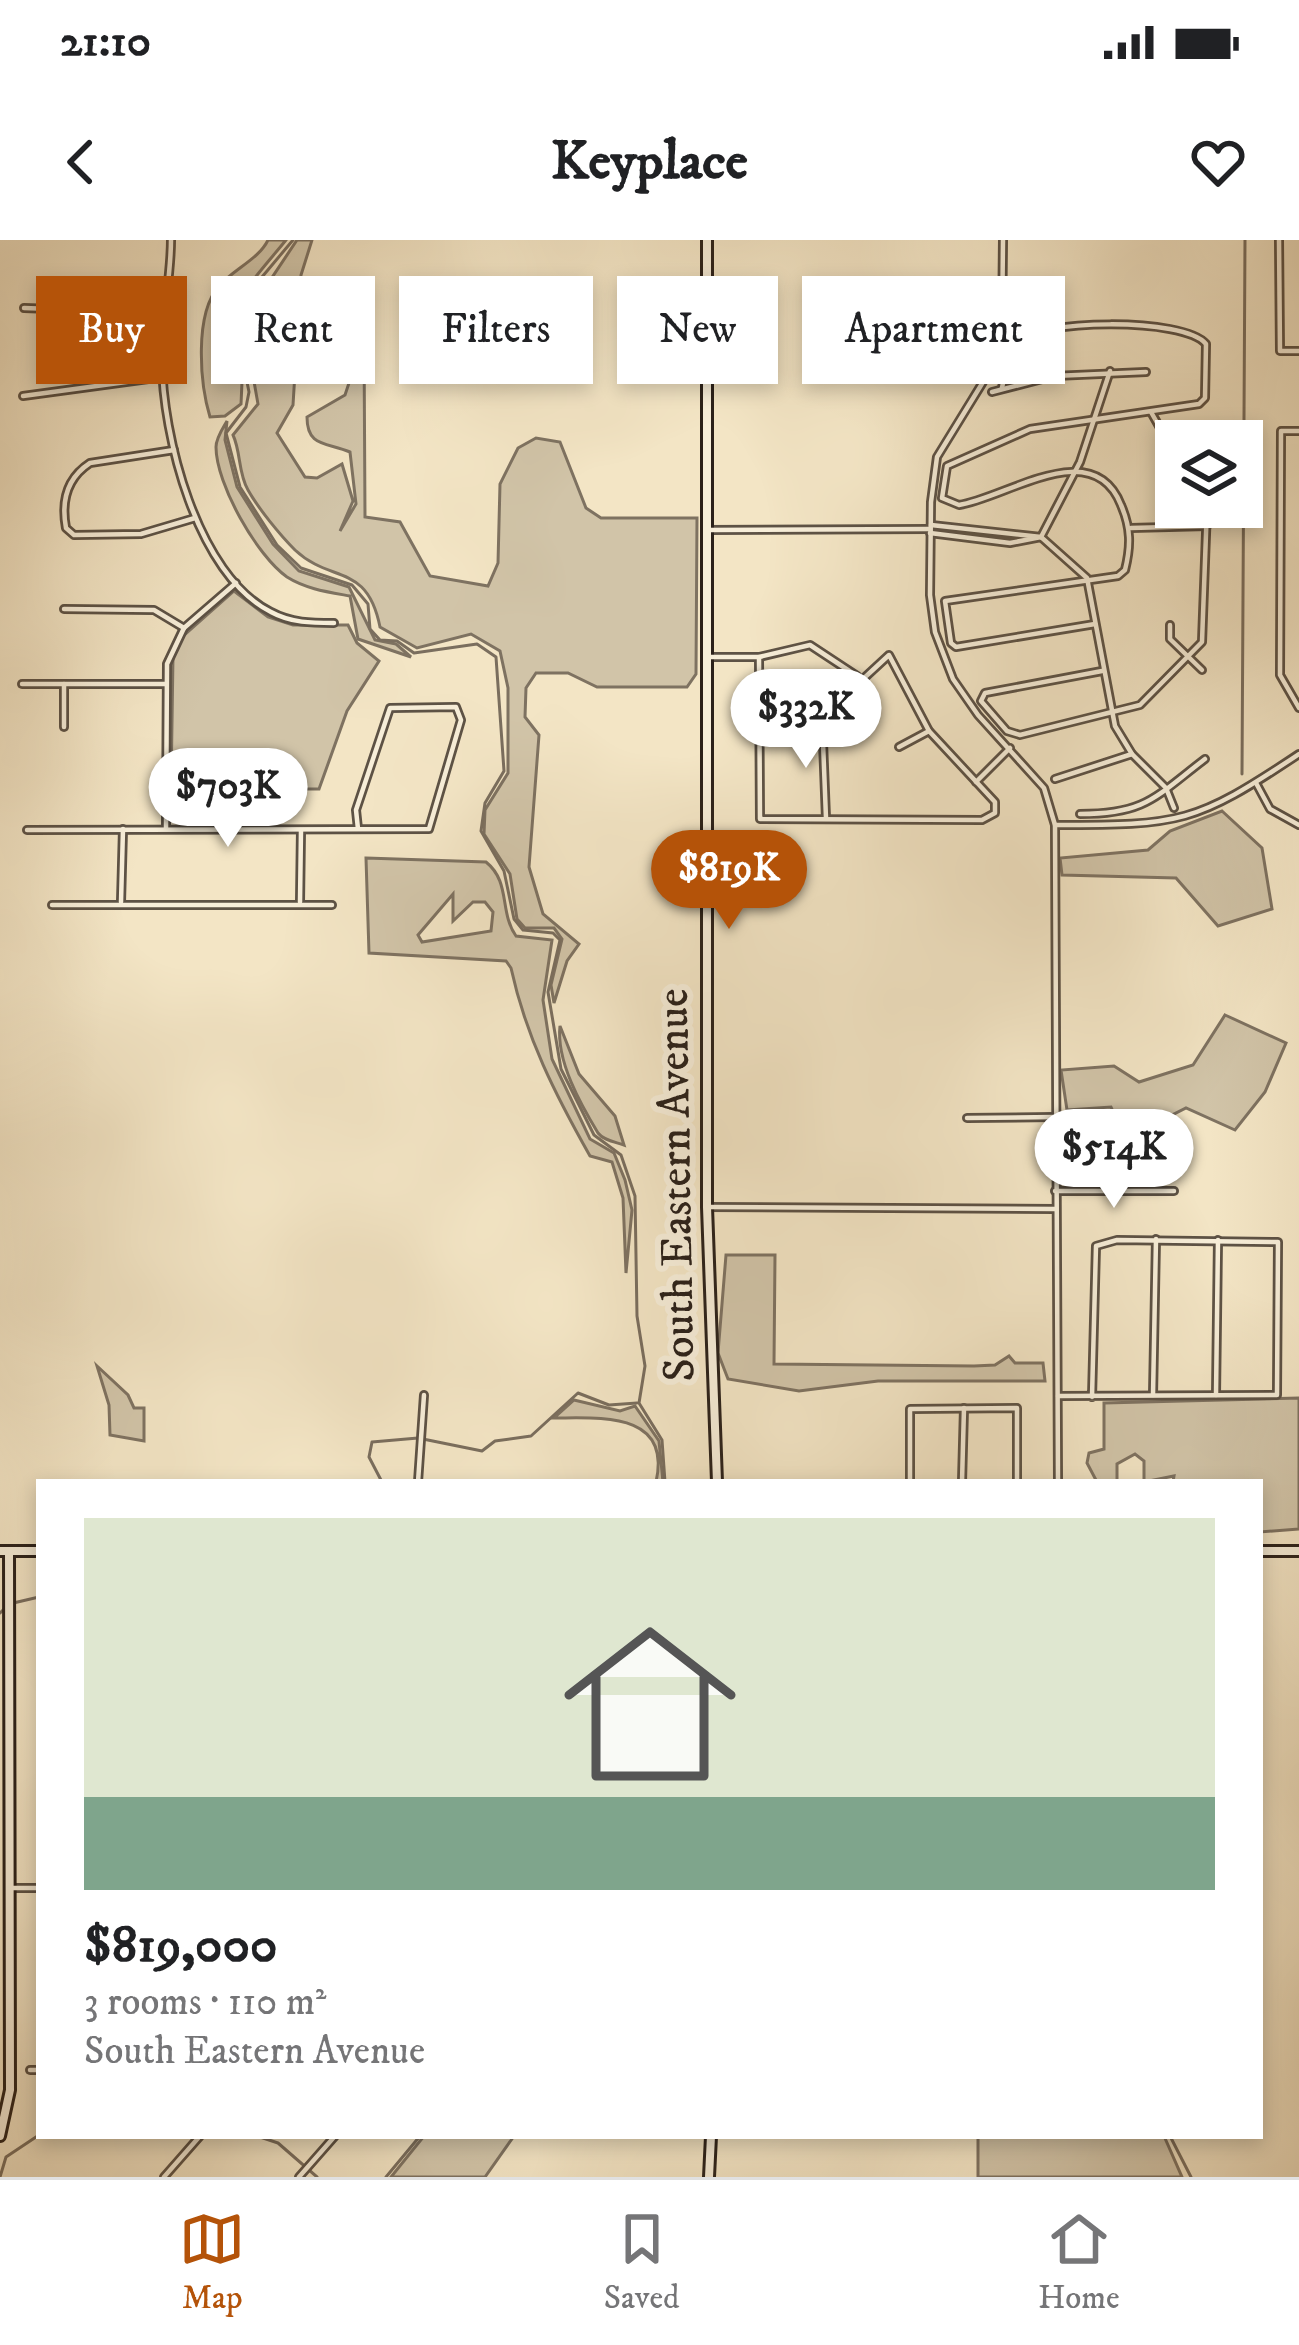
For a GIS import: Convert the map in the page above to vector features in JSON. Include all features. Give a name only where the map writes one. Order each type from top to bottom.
[{"type":"main road","name":"South Eastern Avenue","points":[[707,240],[707,1207],[717,1479]]},
{"type":"main road","points":[[0,2136],[9,2105],[11,1888],[4,1551],[36,1551]]},
{"type":"main road","points":[[1263,1551],[1299,1551]]},
{"type":"main road","points":[[709,2177],[711,2139]]},
{"type":"street","points":[[168,276],[171,240]]},
{"type":"street","points":[[1003,240],[1002,331],[991,369],[938,457],[929,595],[941,656],[964,698],[1045,788],[1055,825],[1058,1479]]},
{"type":"street","points":[[1279,240],[1280,351],[1299,351]]},
{"type":"street","points":[[24,308],[36,308]]},
{"type":"street","points":[[1002,388],[1011,343],[1022,335],[1116,324],[1204,340],[1202,403],[1030,429],[957,457],[942,479],[945,504],[966,505],[1026,480],[1073,473],[1108,482],[1131,528],[1125,570],[1118,576],[945,602],[947,636],[956,647],[1095,625]]},
{"type":"street","points":[[1041,537],[1096,418],[1110,371]]},
{"type":"street","points":[[992,392],[1110,371],[1146,372]]},
{"type":"street","points":[[23,396],[111,384]]},
{"type":"street","points":[[164,384],[174,450],[197,518],[236,583],[281,617],[334,622]]},
{"type":"street","points":[[1150,412],[1155,420]]},
{"type":"street","points":[[1299,430],[1281,431],[1280,675],[1299,708]]},
{"type":"street","points":[[174,450],[90,463],[66,494],[64,518],[74,535],[141,534],[197,518]]},
{"type":"street","points":[[1131,528],[1155,527]]},
{"type":"street","points":[[1102,671],[985,693],[983,705],[1015,735],[1111,715],[1145,701],[1189,659],[1205,626],[1208,528]]},
{"type":"street","points":[[707,530],[931,529],[1041,537],[1087,578],[1111,715],[1132,754],[1166,788],[1174,808]]},
{"type":"street","points":[[166,829],[170,653],[184,628],[236,583]]},
{"type":"street","points":[[64,609],[154,610],[184,628]]},
{"type":"street","points":[[1169,625],[1170,639],[1202,670]]},
{"type":"street","points":[[707,657],[759,657],[787,646],[818,646],[859,677]]},
{"type":"street","points":[[759,657],[760,819],[982,820],[995,813],[995,802],[929,730],[889,655],[859,677],[822,717],[760,725]]},
{"type":"street","points":[[22,685],[166,684]]},
{"type":"street","points":[[64,685],[64,727]]},
{"type":"street","points":[[27,830],[166,829],[301,830],[358,830],[429,830],[461,720],[456,707],[414,704],[390,708],[356,810],[358,830]]},
{"type":"street","points":[[822,717],[826,820]]},
{"type":"street","points":[[899,747],[929,730]]},
{"type":"street","points":[[976,782],[1010,748]]},
{"type":"street","points":[[1054,779],[1132,754]]},
{"type":"street","points":[[1055,825],[1178,821],[1231,800],[1299,754]]},
{"type":"street","points":[[1080,814],[1132,812],[1205,759]]},
{"type":"street","points":[[1256,783],[1270,809],[1299,825]]},
{"type":"street","points":[[121,903],[123,830]]},
{"type":"street","points":[[300,905],[301,830]]},
{"type":"street","points":[[52,905],[332,904]]},
{"type":"street","points":[[967,1118],[1055,1117]]},
{"type":"street","points":[[1054,1191],[1174,1191]]},
{"type":"street","points":[[707,1207],[1054,1209]]},
{"type":"street","points":[[1153,1396],[1156,1239]]},
{"type":"street","points":[[1058,1396],[1092,1396],[1153,1396],[1277,1395],[1277,1242],[1103,1240],[1096,1246],[1092,1396]]},
{"type":"street","points":[[1216,1395],[1218,1240]]},
{"type":"street","points":[[418,1479],[424,1395]]},
{"type":"street","points":[[962,1479],[964,1408]]},
{"type":"street","points":[[910,1479],[910,1409],[1017,1408],[1017,1479]]},
{"type":"street","points":[[11,1888],[36,1888]]},
{"type":"street","points":[[30,2070],[36,2070]]},
{"type":"street","points":[[164,2177],[197,2139]]},
{"type":"street","points":[[299,2177],[332,2139]]},
{"type":"shaded area","points":[[268,240],[286,240],[257,276],[231,276]]},
{"type":"shaded area","points":[[297,240],[312,240],[301,276],[273,276]]},
{"type":"shaded area","points":[[211,298],[211,384],[242,384],[241,404],[225,416],[210,417],[204,387],[206,314]]},
{"type":"shaded area","points":[[254,384],[294,384],[293,405],[277,433],[305,477],[317,478],[342,464],[353,501],[340,531],[356,504],[350,452],[314,439],[307,417],[345,395],[349,384],[364,384],[365,517],[400,522],[430,576],[488,586],[498,563],[500,484],[518,448],[536,438],[560,442],[586,508],[601,518],[697,518],[696,674],[687,687],[597,687],[568,673],[536,673],[526,688],[525,717],[539,735],[529,867],[543,914],[579,944],[567,961],[554,1003],[551,985],[562,939],[554,928],[525,928],[517,919],[510,874],[484,834],[485,810],[508,773],[508,688],[500,651],[471,634],[417,648],[380,627],[374,606],[357,583],[295,550],[245,483],[233,435],[258,404]]},
{"type":"shaded area","points":[[227,421],[225,440],[237,487],[273,544],[299,571],[349,587],[375,640],[396,644],[411,657],[358,639],[350,596],[294,581],[263,553],[240,518],[218,462],[216,444]]},
{"type":"shaded area","points":[[234,591],[268,617],[293,625],[348,625],[357,643],[379,661],[347,711],[319,789],[171,789],[173,655],[181,638]]},
{"type":"shaded area","points":[[1222,811],[1262,848],[1272,909],[1218,926],[1176,878],[1062,875],[1060,858],[1148,850],[1170,831]]},
{"type":"shaded area","points":[[366,858],[486,862],[499,879],[516,936],[552,940],[543,1000],[552,1059],[590,1139],[614,1153],[625,1180],[632,1210],[626,1273],[623,1198],[612,1162],[590,1156],[565,1110],[533,1041],[506,961],[369,953]],"holes":[[[453,894],[453,921],[473,902],[485,902],[493,912],[491,931],[422,942],[418,935]]]},
{"type":"shaded area","points":[[1225,1015],[1286,1043],[1265,1092],[1235,1130],[1186,1108],[1125,1139],[1111,1107],[1067,1110],[1061,1070],[1114,1066],[1139,1082],[1193,1065]]},
{"type":"shaded area","points":[[560,1026],[579,1074],[615,1116],[624,1145],[601,1136],[584,1109],[566,1068]]},
{"type":"shaded area","points":[[726,1255],[775,1255],[774,1364],[974,1366],[995,1365],[1009,1356],[1015,1363],[1043,1363],[1045,1381],[878,1381],[799,1391],[728,1379],[718,1353]]},
{"type":"shaded area","points":[[97,1366],[128,1395],[134,1408],[144,1408],[144,1441],[110,1435],[109,1405]]},
{"type":"shaded area","points":[[1299,1398],[1299,1529],[1263,1532],[1263,1479],[1144,1479],[1144,1461],[1135,1454],[1117,1464],[1117,1479],[1095,1479],[1087,1463],[1089,1453],[1104,1449],[1104,1403]]},
{"type":"shaded area","points":[[574,1400],[620,1411],[635,1406],[659,1441],[663,1479],[656,1479],[658,1459],[653,1442],[643,1431],[611,1420],[554,1418]]},
{"type":"shaded area","points":[[422,2139],[512,2139],[485,2177],[391,2177]]},
{"type":"shaded area","points":[[978,2139],[1165,2139],[1182,2177],[978,2177]]},
{"type":"waterway","points":[[293,240],[262,277],[255,298],[234,317],[226,348],[245,372],[249,392],[246,407],[226,433],[240,487],[277,545],[301,568],[352,585],[368,604],[370,629],[380,640],[397,641],[414,653],[477,644],[496,657],[504,771],[485,803],[481,831],[504,871],[514,919],[523,930],[553,933],[560,940],[548,992],[561,1069],[594,1135],[621,1155],[635,1196],[637,1316],[645,1366],[639,1403],[662,1440],[665,1479]]},
{"type":"waterway","points":[[1242,774],[1245,240]]},
{"type":"waterway","points":[[380,1479],[369,1457],[372,1442],[418,1438],[482,1451],[495,1441],[531,1436],[578,1393],[609,1405],[637,1403]]},
{"type":"waterway","points":[[0,1613],[9,1604],[36,1598]]},
{"type":"waterway","points":[[0,2177],[6,2157],[36,2137]]},
{"type":"waterway","points":[[266,2139],[278,2143],[317,2177]]},
{"type":"waterway","points":[[386,2177],[418,2139]]},
{"type":"waterway","points":[[1172,2139],[1191,2177]]}]
